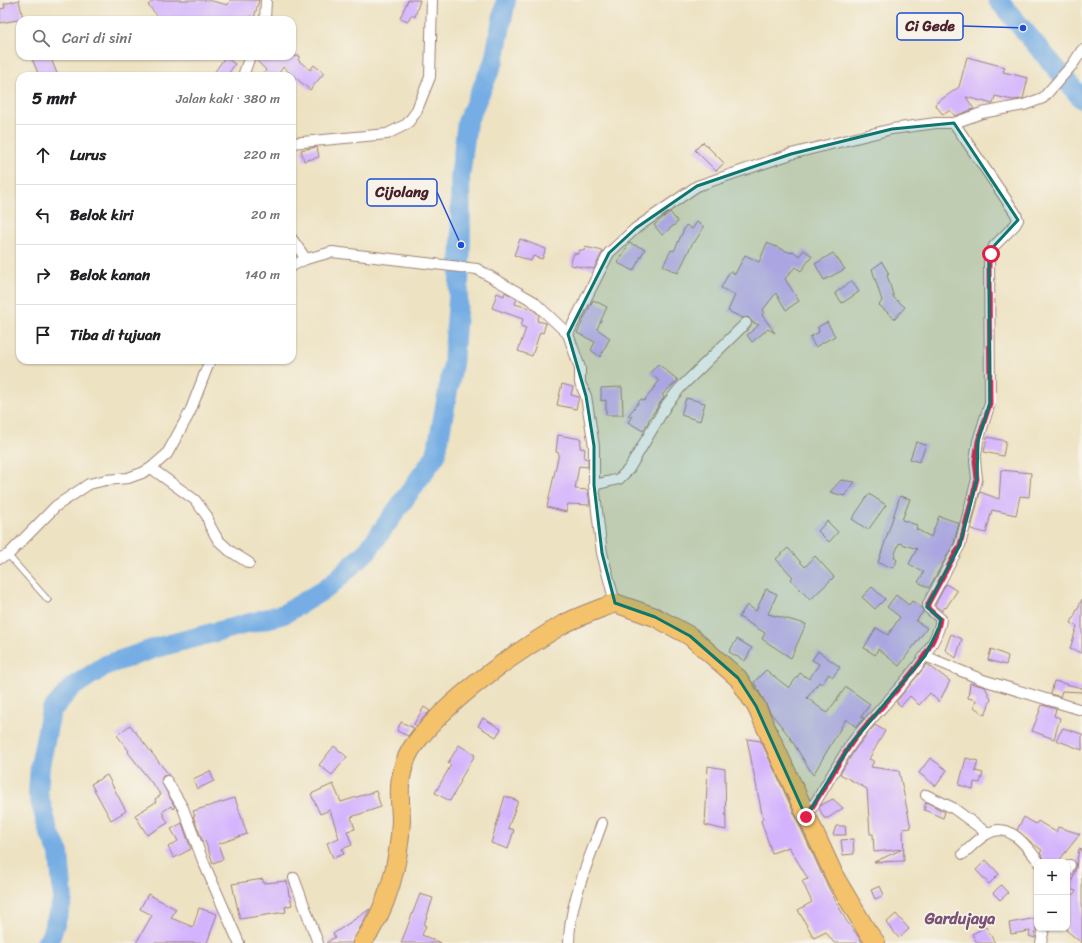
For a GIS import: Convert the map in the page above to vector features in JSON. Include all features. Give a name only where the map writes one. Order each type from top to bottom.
[{"type":"highway","points":[[362,943],[373,929],[384,904],[396,863],[400,821],[400,780],[405,762],[414,746],[442,713],[506,661],[563,625],[615,603],[656,617],[690,636],[738,678],[756,706],[806,817],[836,878],[867,931],[876,943]]},
{"type":"street","points":[[265,16],[266,0]]},
{"type":"street","points":[[296,142],[387,134],[408,124],[416,112],[430,77],[432,0]]},
{"type":"street","points":[[568,334],[609,253],[636,228],[697,186],[791,154],[892,129],[936,123],[954,123],[982,113],[1024,105],[1043,98],[1073,64],[1082,50]]},
{"type":"street","points":[[244,72],[249,60]]},
{"type":"street","points":[[806,817],[852,744],[925,656],[939,628],[940,619],[928,608],[928,604],[960,545],[977,479],[975,461],[978,441],[990,404],[989,261],[994,246],[1015,226],[1018,220],[1016,214],[954,123]]},
{"type":"street","points":[[296,244],[306,258]]},
{"type":"street","points":[[296,264],[306,258],[332,252],[477,269],[533,301],[568,334],[580,368],[580,383],[586,396],[594,446],[594,485],[602,553],[615,603]]},
{"type":"street","points":[[594,485],[619,479],[629,469],[667,404],[680,388],[746,322]]},
{"type":"street","points":[[4,556],[56,506],[89,484],[106,480],[128,478],[151,468],[168,454],[190,412],[208,364]]},
{"type":"street","points":[[151,468],[195,500],[208,516],[210,526],[218,540],[230,551],[249,563]]},
{"type":"street","points":[[925,656],[983,680],[1082,710]]},
{"type":"street","points":[[167,781],[183,808],[203,861],[239,943]]},
{"type":"street","points":[[926,795],[953,808],[987,833]]},
{"type":"street","points":[[569,943],[569,927],[573,906],[602,823]]},
{"type":"street","points":[[963,854],[987,833],[1000,830],[1014,835],[1024,843],[1037,859]]},
{"type":"street","points":[[294,878],[318,943]]},
{"type":"street","points":[[1041,943],[1043,931]]},
{"type":"lane","points":[[4,556],[48,600]]},
{"type":"highlighted area","points":[[954,123],[1018,220],[994,246],[989,261],[990,403],[978,441],[977,479],[960,545],[927,607],[941,619],[939,628],[925,656],[851,744],[806,817],[756,706],[738,678],[690,636],[655,617],[615,603],[602,553],[594,485],[594,446],[586,396],[568,334],[609,253],[636,228],[697,186],[791,154],[892,129]]},
{"type":"building","points":[[19,0],[22,16],[16,16],[16,20],[0,23],[0,9],[5,8],[4,4]]},
{"type":"building","points":[[154,0],[208,0],[228,5],[230,0],[259,0],[255,16],[158,16],[148,5]]},
{"type":"building","points":[[408,0],[420,0],[415,17],[411,15],[408,21],[400,18]]},
{"type":"building","points":[[296,56],[300,56],[298,60],[310,70],[314,65],[324,73],[310,90],[296,78],[296,72],[289,72],[283,67],[280,72],[265,72],[266,70],[256,60],[296,60]]},
{"type":"building","points":[[967,57],[1005,67],[1003,72],[1028,78],[1023,99],[1013,100],[995,96],[993,104],[966,97],[974,109],[955,116],[950,110],[943,115],[935,104],[959,87]]},
{"type":"building","points":[[33,60],[52,60],[56,72],[37,72]]},
{"type":"building","points":[[223,60],[229,60],[235,64],[230,72],[215,72]]},
{"type":"building","points":[[703,142],[724,163],[716,171],[695,150]]},
{"type":"building","points":[[317,147],[319,157],[304,161],[301,150]]},
{"type":"building","points":[[670,212],[678,222],[662,235],[654,225]]},
{"type":"building","points":[[697,222],[704,227],[694,243],[693,242],[678,273],[663,266],[671,250],[674,251],[686,225],[692,229]]},
{"type":"building","points":[[520,239],[546,249],[542,259],[533,256],[531,261],[514,255]]},
{"type":"building","points":[[629,243],[645,249],[633,271],[618,263]]},
{"type":"building","points":[[767,243],[791,253],[793,251],[799,256],[804,250],[812,256],[801,271],[795,267],[785,279],[799,301],[786,310],[776,293],[762,311],[764,312],[762,315],[775,333],[768,329],[752,342],[747,335],[759,325],[752,322],[748,317],[743,318],[728,311],[735,295],[721,288],[730,271],[735,274],[745,255],[759,262]]},
{"type":"building","points":[[585,247],[603,251],[594,269],[570,265],[574,253],[578,254],[580,250],[584,251]]},
{"type":"building","points":[[833,253],[845,269],[824,280],[815,264]]},
{"type":"building","points":[[882,262],[889,274],[887,275],[894,298],[905,307],[895,319],[879,305],[882,301],[872,269]]},
{"type":"building","points":[[852,281],[859,292],[842,303],[835,293]]},
{"type":"building","points":[[505,292],[517,299],[515,304],[532,309],[539,315],[537,321],[546,323],[543,333],[540,332],[532,356],[518,351],[526,328],[521,326],[523,319],[492,308],[497,293],[504,296]]},
{"type":"building","points":[[593,300],[607,307],[597,329],[610,338],[600,357],[591,350],[595,342],[577,333]]},
{"type":"building","points":[[827,322],[835,336],[815,347],[810,337],[819,332],[818,327]]},
{"type":"building","points":[[658,364],[678,380],[662,395],[664,397],[643,431],[628,422],[632,416],[628,416],[641,399],[644,401],[659,381],[650,373]]},
{"type":"building","points":[[562,384],[573,387],[571,395],[579,397],[576,409],[557,405]]},
{"type":"building","points":[[622,387],[623,415],[606,415],[606,400],[601,401],[601,388]]},
{"type":"building","points":[[686,398],[705,403],[700,421],[681,415]]},
{"type":"building","points":[[558,435],[581,439],[580,448],[585,449],[584,458],[588,459],[588,467],[579,466],[575,489],[588,490],[590,505],[568,504],[566,512],[547,507],[559,453],[556,452]]},
{"type":"building","points":[[987,437],[1006,441],[1003,456],[984,452]]},
{"type":"building","points":[[916,442],[926,445],[919,462],[910,459]]},
{"type":"building","points":[[1001,470],[1031,473],[1029,497],[1020,496],[1016,515],[992,510],[986,533],[971,529],[980,492],[999,499]]},
{"type":"building","points":[[841,480],[855,482],[844,496],[830,492]]},
{"type":"building","points":[[869,494],[886,505],[868,530],[852,519]]},
{"type":"building","points":[[900,496],[910,499],[902,520],[917,525],[916,529],[931,537],[939,516],[959,523],[954,543],[929,588],[918,582],[924,572],[909,564],[917,549],[899,543],[894,557],[897,560],[894,568],[878,563]]},
{"type":"building","points":[[827,521],[838,532],[829,542],[818,531]]},
{"type":"building","points":[[788,548],[805,567],[815,556],[834,577],[810,600],[791,579],[793,577],[776,559]]},
{"type":"building","points":[[946,584],[957,591],[946,608],[945,607],[942,611],[935,605]]},
{"type":"building","points":[[872,587],[885,599],[875,609],[862,597]]},
{"type":"building","points":[[766,589],[777,594],[768,614],[806,624],[791,658],[762,639],[765,633],[739,617],[747,605],[756,611]]},
{"type":"building","points":[[896,595],[909,605],[912,601],[922,608],[923,612],[916,621],[927,628],[899,666],[878,649],[875,655],[864,648],[876,628],[888,635],[900,617],[887,607]]},
{"type":"building","points":[[1082,599],[1082,653],[1070,649],[1077,626],[1071,623]]},
{"type":"building","points":[[951,634],[962,639],[956,658],[945,650]]},
{"type":"building","points":[[737,639],[752,648],[745,661],[729,652]]},
{"type":"building","points":[[991,649],[1008,656],[1006,665],[988,660]]},
{"type":"building","points":[[818,651],[840,667],[833,677],[829,674],[822,684],[819,682],[807,698],[827,713],[846,687],[870,704],[861,717],[864,718],[856,727],[846,719],[813,775],[789,736],[770,712],[754,682],[766,670],[789,688],[800,673],[809,679],[819,664],[812,660]]},
{"type":"building","points":[[927,664],[950,681],[939,702],[930,693],[919,705],[910,696],[901,706],[896,702]]},
{"type":"building","points":[[1054,681],[1082,688],[1082,692],[1062,691],[1060,697],[1051,694]]},
{"type":"building","points":[[970,683],[985,687],[991,699],[985,715],[974,707],[976,700],[968,698]]},
{"type":"building","points":[[1042,705],[1056,709],[1054,716],[1060,718],[1054,739],[1032,731]]},
{"type":"building","points":[[424,707],[430,711],[416,726],[414,724]]},
{"type":"building","points":[[483,718],[501,729],[496,737],[478,726]]},
{"type":"building","points":[[401,722],[414,728],[408,736],[397,731]]},
{"type":"building","points":[[130,725],[169,775],[163,776],[161,781],[175,807],[173,809],[171,806],[162,812],[168,823],[147,835],[135,815],[156,802],[155,799],[161,795],[117,735]]},
{"type":"building","points":[[875,725],[885,731],[869,759],[874,761],[871,767],[899,771],[911,828],[903,829],[904,861],[874,862],[903,849],[874,852],[873,834],[870,834],[867,789],[840,774],[856,748]]},
{"type":"building","points":[[1063,728],[1082,734],[1082,750],[1056,740]]},
{"type":"building","points":[[747,739],[761,741],[826,883],[846,920],[863,943],[834,943],[826,932],[814,938],[798,910],[812,902],[802,881],[808,879],[789,847],[772,853],[761,821],[763,819]]},
{"type":"building","points":[[459,745],[475,755],[460,780],[461,781],[450,801],[435,793],[451,765],[448,763]]},
{"type":"building","points":[[334,746],[347,757],[332,775],[319,765]]},
{"type":"building","points":[[930,758],[947,770],[936,786],[919,773]]},
{"type":"building","points":[[966,758],[978,761],[975,771],[983,773],[980,783],[974,782],[973,789],[959,785]]},
{"type":"building","points":[[708,766],[725,769],[726,830],[705,825]]},
{"type":"building","points":[[210,771],[214,781],[197,789],[193,779]]},
{"type":"building","points":[[107,775],[126,811],[111,820],[91,784]]},
{"type":"building","points":[[333,784],[341,802],[376,791],[381,807],[351,817],[355,829],[347,831],[352,845],[342,849],[344,854],[333,858],[327,843],[339,838],[330,810],[320,814],[311,794]]},
{"type":"building","points":[[505,796],[518,801],[508,828],[514,830],[508,849],[491,843]]},
{"type":"building","points":[[235,798],[247,834],[218,844],[223,859],[213,863],[205,841],[203,842],[193,816],[195,816],[193,811]]},
{"type":"building","points":[[833,799],[843,808],[828,818],[824,818],[819,808],[821,805]]},
{"type":"building","points":[[926,802],[945,812],[943,818],[924,810]]},
{"type":"building","points":[[1024,817],[1036,824],[1038,821],[1056,832],[1058,827],[1080,834],[1060,859],[1043,859],[1040,853],[1042,850],[1017,830]]},
{"type":"building","points":[[182,823],[191,849],[174,858],[168,847],[178,841],[171,829]]},
{"type":"building","points":[[836,826],[845,826],[846,835],[833,835]]},
{"type":"building","points":[[853,839],[854,854],[843,855],[841,840]]},
{"type":"building","points":[[1079,849],[1082,850],[1082,943],[1067,931],[1070,931],[1070,898],[1076,891],[1070,889],[1070,886],[1076,868]]},
{"type":"building","points":[[986,860],[999,874],[989,884],[976,870]]},
{"type":"building","points":[[263,879],[263,883],[287,881],[292,905],[285,907],[286,912],[240,919],[232,884]]},
{"type":"building","points":[[1001,885],[1008,893],[1000,900],[993,893]]},
{"type":"building","points":[[880,886],[884,895],[875,899],[871,890]]},
{"type":"building","points":[[148,894],[176,909],[171,918],[193,927],[199,908],[217,914],[207,943],[136,943],[152,915],[140,909]]},
{"type":"building","points":[[420,894],[433,898],[424,925],[426,926],[422,935],[441,943],[401,943]]},
{"type":"building","points":[[370,909],[352,943],[326,943],[335,937],[333,934]]},
{"type":"building","points":[[896,914],[909,929],[899,938],[886,923]]},
{"type":"building","points":[[1034,919],[1035,938],[1029,936],[1030,931],[1011,934],[1009,923]]},
{"type":"building","points":[[986,927],[995,943],[977,943],[972,934]]},
{"type":"waterway","points":[[46,943],[50,939],[63,899],[59,853],[49,832],[38,793],[40,766],[51,711],[71,688],[106,665],[159,647],[284,614],[330,586],[368,550],[436,455],[453,364],[461,245],[460,178],[467,122],[494,61],[506,0]]},
{"type":"waterway","points":[[998,0],[1082,99]]},
{"type":"place","name":"Ci Gede","points":[[1023,28]]},
{"type":"place","name":"Cijolang","points":[[461,245]]},
{"type":"district","name":"Gardujaya","points":[[960,918]]},
{"type":"route","points":[[806,817],[852,744],[870,720],[925,656],[939,628],[940,619],[928,608],[928,604],[960,545],[971,497],[977,479],[975,461],[978,441],[990,404],[989,261],[991,254]]}]
